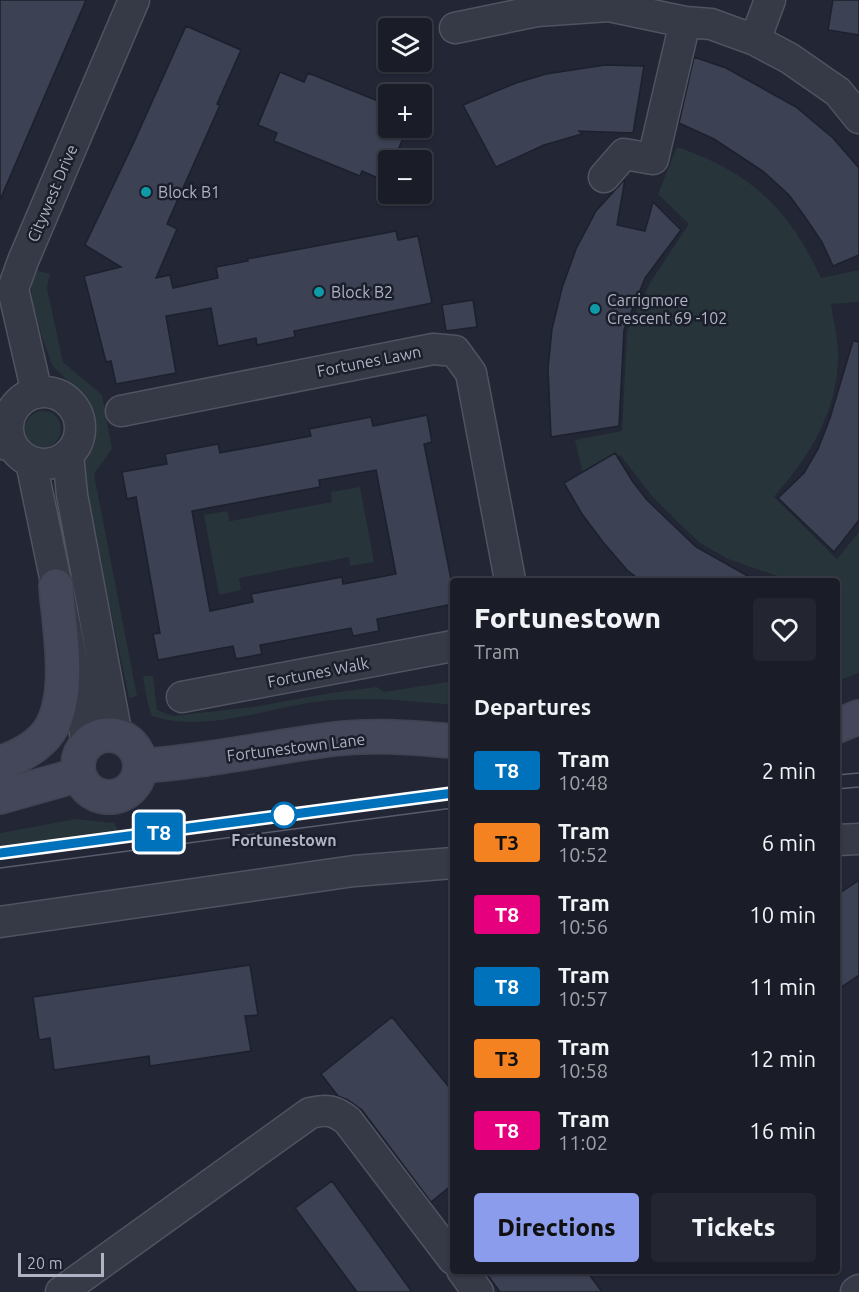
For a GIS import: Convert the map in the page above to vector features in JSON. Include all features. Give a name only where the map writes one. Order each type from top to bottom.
[{"type":"street","name":"Citywest Drive","points":[[37,393],[7,287],[23,261],[134,0]]},
{"type":"street","points":[[755,40],[770,0]]},
{"type":"street","points":[[454,28],[537,11],[609,6],[685,22],[711,24],[755,40],[789,58],[838,92],[859,118]]},
{"type":"street","points":[[604,177],[624,154],[653,159],[685,22]]},
{"type":"street","name":"Fortunes Lawn","points":[[121,411],[433,349],[454,351],[471,373],[510,578]]},
{"type":"street","points":[[17,456],[50,463],[68,455],[79,435],[76,412],[69,403],[60,396],[37,393],[17,404],[5,418],[9,438],[17,456],[56,586],[83,712],[86,744]]},
{"type":"street","points":[[68,455],[72,495],[117,736]]},
{"type":"street","points":[[0,764],[35,745],[48,732],[58,709],[62,683],[56,586]]},
{"type":"street","name":"Fortunes Walk","points":[[182,697],[450,647]]},
{"type":"street","points":[[840,725],[859,717]]},
{"type":"street","points":[[101,736],[117,736],[134,747],[140,766],[138,776],[127,792],[108,798],[98,796],[83,784],[78,776],[78,758],[86,744],[101,736]]},
{"type":"street","name":"Fortunestown Lane","points":[[140,766],[221,757],[336,739],[398,738],[450,741]]},
{"type":"street","points":[[0,797],[78,776]]},
{"type":"street","points":[[840,840],[859,839]]},
{"type":"street","points":[[0,922],[354,871],[450,863]]},
{"type":"street","points":[[61,1292],[310,1113],[322,1110],[337,1112],[348,1121],[450,1255]]},
{"type":"street","points":[[465,1274],[478,1292]]},
{"type":"shaded area","points":[[677,147],[726,168],[765,196],[795,232],[821,278],[859,270],[859,302],[831,304],[838,349],[834,391],[828,411],[811,447],[774,497],[837,559],[859,532],[859,673],[840,680],[840,578],[783,578],[728,559],[700,543],[652,496],[620,455],[583,474],[575,440],[622,431],[627,331],[651,281],[689,224],[658,194]]},
{"type":"shaded area","points":[[33,269],[50,274],[47,288],[63,362],[102,395],[112,449],[94,474],[137,696],[129,698],[81,469],[91,438],[90,410],[71,384],[52,365],[31,297]]},
{"type":"shaded area","points":[[43,411],[56,416],[61,429],[56,442],[43,447],[30,442],[25,429],[30,416]]},
{"type":"shaded area","points":[[360,487],[374,562],[350,566],[349,557],[239,578],[241,590],[219,595],[204,515],[227,511],[230,521],[332,502],[331,492]]},
{"type":"shaded area","points":[[143,676],[153,676],[157,710],[173,716],[252,707],[377,687],[384,692],[450,681],[450,705],[378,699],[333,700],[242,717],[197,722],[174,721],[152,716]]},
{"type":"shaded area","points":[[75,819],[114,823],[117,828],[116,830],[0,846],[0,833]]},
{"type":"building","points":[[0,0],[86,0],[0,200]]},
{"type":"building","points":[[833,0],[859,0],[859,35],[828,30]]},
{"type":"building","points":[[186,26],[241,50],[217,104],[220,105],[167,224],[177,229],[156,278],[170,275],[173,288],[218,278],[216,267],[248,261],[247,259],[396,231],[398,240],[418,236],[432,303],[294,331],[295,337],[257,345],[256,338],[218,346],[211,308],[166,316],[176,373],[116,384],[111,361],[106,362],[84,276],[121,267],[85,245]]},
{"type":"building","points":[[694,57],[726,68],[796,107],[833,138],[859,168],[859,255],[833,266],[822,242],[789,195],[764,172],[714,139],[679,123]]},
{"type":"building","points":[[605,65],[644,66],[633,133],[579,131],[582,134],[544,145],[496,167],[463,105],[516,83],[546,74]]},
{"type":"building","points":[[280,72],[304,82],[308,73],[378,101],[378,138],[403,138],[398,150],[378,150],[378,178],[362,171],[360,176],[274,141],[277,133],[258,125]]},
{"type":"building","name":"Carrigmore Crescent 69 -102","points":[[625,179],[617,225],[645,231],[653,202],[681,230],[645,278],[624,330],[619,426],[551,437],[548,368],[552,329],[562,288],[576,249],[596,211]]},
{"type":"building","points":[[473,300],[477,327],[446,331],[442,305]]},
{"type":"building","points":[[853,341],[859,342],[859,520],[834,552],[778,498],[804,473],[818,449],[830,418]]},
{"type":"building","points":[[427,415],[432,442],[424,444],[451,578],[450,605],[377,619],[379,631],[353,636],[351,628],[260,645],[262,654],[236,659],[233,646],[158,660],[153,634],[160,633],[136,497],[127,499],[122,472],[167,464],[165,454],[218,444],[220,453],[311,436],[309,429],[371,417],[373,426]],"holes":[[[376,470],[396,574],[343,584],[342,577],[251,594],[253,602],[210,611],[192,511],[320,487],[319,480]]]},
{"type":"building","points":[[615,453],[647,500],[696,547],[751,578],[637,578],[627,570],[603,542],[582,514],[564,483]]},
{"type":"building","points":[[859,880],[859,975],[840,988],[840,893]]},
{"type":"building","points":[[250,965],[258,1015],[245,1016],[251,1051],[150,1066],[149,1056],[54,1070],[50,1038],[39,1040],[33,997]]},
{"type":"building","points":[[392,1017],[450,1088],[450,1186],[431,1202],[362,1110],[338,1096],[321,1074]]},
{"type":"building","points":[[332,1181],[412,1292],[357,1292],[295,1208]]},
{"type":"building","points":[[487,1274],[589,1274],[602,1292],[500,1292]]},
{"type":"tram line","points":[[840,775],[859,773]]},
{"type":"tram line","points":[[840,789],[859,787]]},
{"type":"tram line","points":[[0,853],[450,793]]},
{"type":"tram line","name":"T8","points":[[0,853],[450,793]]},
{"type":"tram line","points":[[0,868],[450,808]]},
{"type":"place","name":"Block B1","points":[[146,192]]},
{"type":"place","name":"Block B2","points":[[319,292]]},
{"type":"place","name":"Carrigmore Crescent 69 -102","points":[[595,309]]},
{"type":"place","name":"Fortunestown","points":[[284,815]]}]
